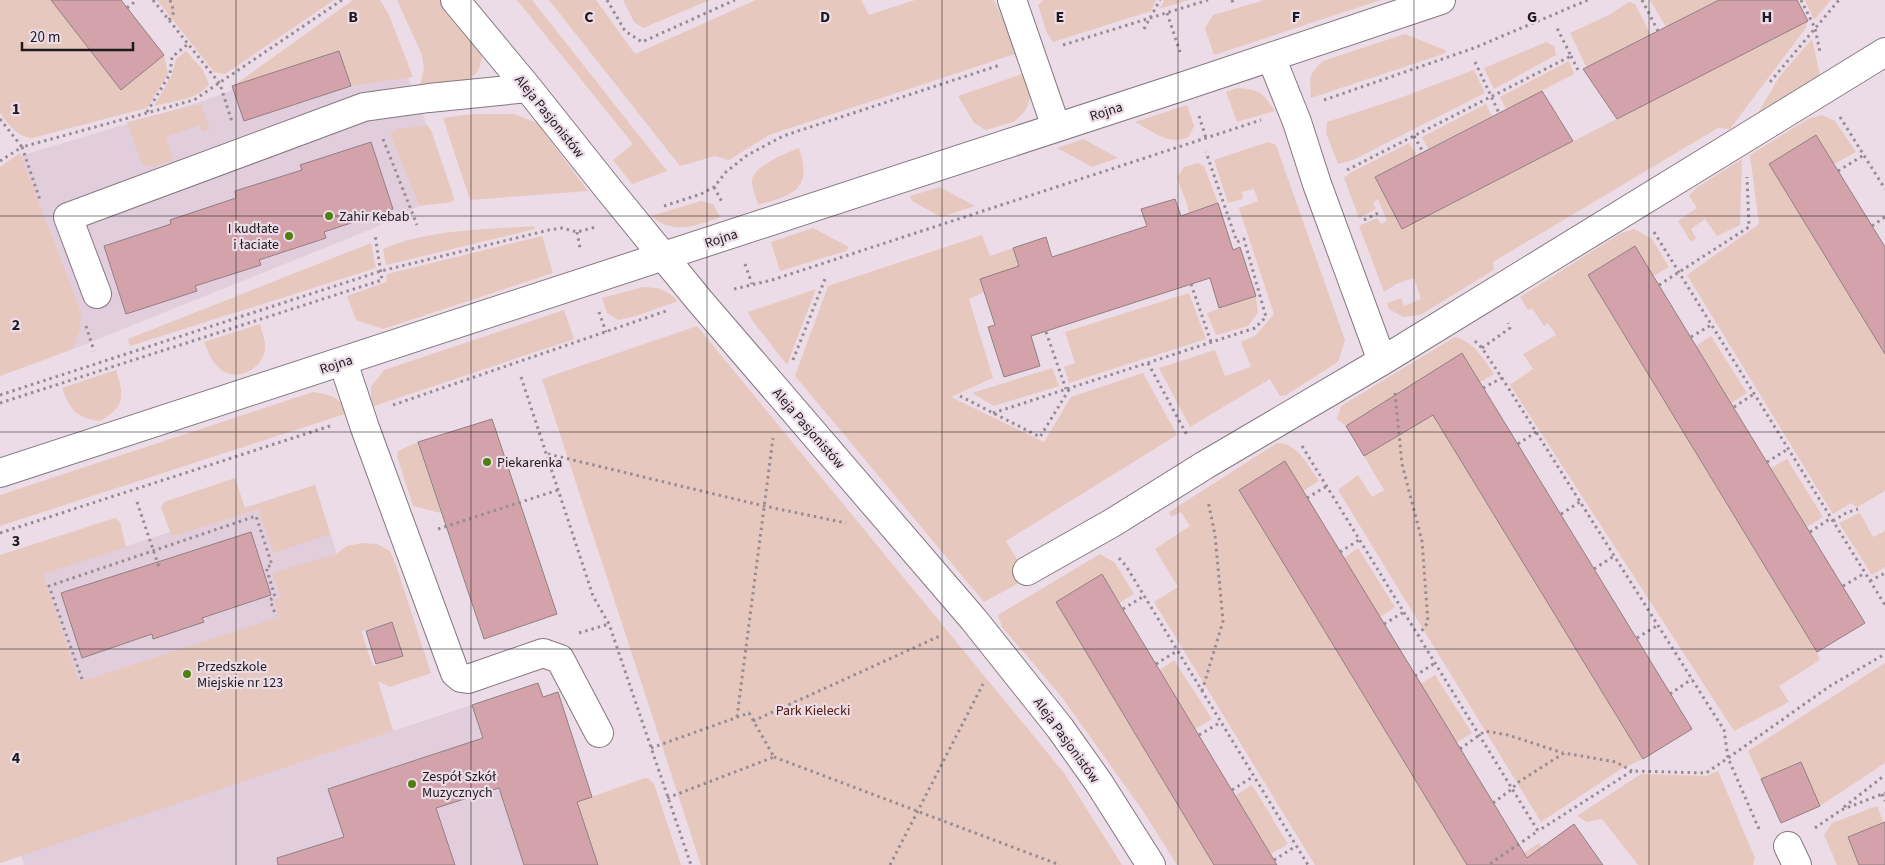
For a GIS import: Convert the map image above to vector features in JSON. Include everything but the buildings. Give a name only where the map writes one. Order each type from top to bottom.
[{"type":"street","name":"Aleja Pasjonistów","points":[[455,0],[663,257],[1000,652],[1060,728],[1151,865]]},
{"type":"street","points":[[1012,0],[1056,127]]},
{"type":"street","name":"Rojna","points":[[0,473],[663,257],[1441,0]]},
{"type":"street","points":[[1027,570],[1112,524],[1205,465],[1285,418],[1388,373],[1885,52]]},
{"type":"street","points":[[1271,57],[1388,373]]},
{"type":"street","points":[[97,294],[68,217],[364,107],[528,88]]},
{"type":"street","points":[[343,362],[360,416],[455,673],[461,678],[468,680],[543,653],[550,654],[560,659],[599,733]]},
{"type":"path","points":[[127,8],[137,0]]},
{"type":"path","points":[[153,0],[220,84],[243,152]]},
{"type":"path","points":[[169,20],[174,12],[170,0]]},
{"type":"path","points":[[333,6],[336,0]]},
{"type":"path","points":[[0,119],[22,146],[194,100],[342,0]]},
{"type":"path","points":[[607,0],[625,31],[642,42],[735,0]]},
{"type":"path","points":[[1144,29],[1160,0]]},
{"type":"path","points":[[656,209],[688,199],[714,187],[726,172],[746,156],[783,136],[1031,55],[1208,0]]},
{"type":"path","points":[[743,260],[752,284],[781,277],[1292,110],[1474,48],[1588,0]]},
{"type":"path","points":[[1642,0],[1658,31]]},
{"type":"path","points":[[1167,13],[1181,56]]},
{"type":"path","points":[[1556,26],[1579,72]]},
{"type":"path","points":[[147,112],[170,74],[172,57],[188,44]]},
{"type":"path","points":[[1317,184],[1572,56]]},
{"type":"path","points":[[1475,62],[1499,113]]},
{"type":"path","points":[[1198,112],[1206,138]]},
{"type":"path","points":[[382,135],[417,225]]},
{"type":"path","points":[[1414,136],[1423,152]]},
{"type":"path","points":[[992,413],[1255,328],[1266,317],[1244,238],[1237,242],[1206,152]]},
{"type":"path","points":[[1838,171],[1864,155]]},
{"type":"path","points":[[1659,285],[1748,227],[1747,170]]},
{"type":"path","points":[[1872,226],[1885,217]]},
{"type":"path","points":[[0,395],[381,271],[549,230],[562,228],[577,232],[602,226]]},
{"type":"path","points":[[1654,231],[1885,606]]},
{"type":"path","points":[[0,403],[382,280],[375,235]]},
{"type":"path","points":[[737,718],[780,394],[826,279]]},
{"type":"path","points":[[1191,284],[1211,342]]},
{"type":"path","points":[[598,308],[606,332]]},
{"type":"path","points":[[0,533],[360,416],[673,309]]},
{"type":"path","points":[[1691,337],[1711,324]]},
{"type":"path","points":[[1046,332],[1066,389]]},
{"type":"path","points":[[1482,348],[1724,730],[1728,758],[1760,830]]},
{"type":"path","points":[[1148,363],[1184,430]]},
{"type":"path","points":[[1388,373],[1402,464],[1422,541],[1428,622],[1418,636]]},
{"type":"path","points":[[521,377],[593,596],[610,624],[691,865]]},
{"type":"path","points":[[1483,388],[1502,378]]},
{"type":"path","points":[[960,396],[1040,436],[1070,388]]},
{"type":"path","points":[[1734,407],[1754,394]]},
{"type":"path","points":[[1285,418],[1538,831]]},
{"type":"path","points":[[1518,444],[1536,432]]},
{"type":"path","points":[[1767,462],[1788,449]]},
{"type":"path","points":[[547,454],[764,506]]},
{"type":"path","points":[[1307,498],[1327,486]]},
{"type":"path","points":[[407,539],[558,490]]},
{"type":"path","points":[[1202,692],[1223,621],[1215,535],[1207,497]]},
{"type":"path","points":[[137,502],[160,570]]},
{"type":"path","points":[[1561,514],[1580,502]]},
{"type":"path","points":[[1810,532],[1846,513],[1858,509]]},
{"type":"path","points":[[82,679],[49,586],[256,516],[272,566],[266,567],[275,597],[270,600],[276,616]]},
{"type":"path","points":[[1340,552],[1360,540]]},
{"type":"path","points":[[1115,554],[1126,566],[1308,865]]},
{"type":"path","points":[[1594,569],[1614,556]]},
{"type":"path","points":[[1870,582],[1885,573]]},
{"type":"path","points":[[1843,586],[1865,574]]},
{"type":"path","points":[[1122,608],[1144,596]]},
{"type":"path","points":[[1384,624],[1404,612]]},
{"type":"path","points":[[754,721],[974,620]]},
{"type":"path","points":[[1636,638],[1658,624]]},
{"type":"path","points":[[1156,664],[1178,651]]},
{"type":"path","points":[[890,865],[1000,652]]},
{"type":"path","points":[[1460,749],[1485,731],[1508,735],[1564,753],[1616,762],[1632,771],[1706,773],[1830,686],[1885,654]]},
{"type":"path","points":[[1415,676],[1435,663]]},
{"type":"path","points":[[1670,694],[1692,679]]},
{"type":"path","points":[[651,748],[749,713],[774,757],[1060,865]]},
{"type":"path","points":[[1199,735],[1221,722]]},
{"type":"path","points":[[1493,803],[1517,783],[1564,753]]},
{"type":"path","points":[[667,798],[774,757]]},
{"type":"path","points":[[1488,865],[1632,771]]},
{"type":"path","points":[[1232,790],[1254,776]]},
{"type":"path","points":[[1793,855],[1841,810],[1885,776]]},
{"type":"path","points":[[1841,810],[1884,793],[1885,801]]},
{"type":"path","points":[[1274,860],[1296,846]]},
{"type":"shaded area","points":[[339,51],[351,86],[408,77],[427,125],[397,129],[390,134],[419,206],[374,228],[73,349],[20,156],[200,102]]},
{"type":"shaded area","name":"Przedszkole Miejskie nr 123","points":[[315,485],[393,731],[538,683],[543,697],[558,692],[575,746],[571,748],[578,770],[583,769],[592,797],[578,802],[598,865],[24,865],[21,856],[0,863],[0,587]]},
{"type":"green space","points":[[0,0],[51,0],[121,89],[164,55],[168,74],[147,108],[32,138],[22,135],[0,113]]},
{"type":"green space","points":[[157,0],[334,0],[225,74],[214,72]]},
{"type":"green space","points":[[353,0],[380,0],[389,15],[413,77],[351,86],[339,51],[233,86]]},
{"type":"green space","points":[[397,0],[439,0],[483,54],[479,69],[475,75],[452,84],[420,86],[424,68],[422,55]]},
{"type":"green space","points":[[517,0],[532,0],[667,171],[632,184],[613,160],[633,144]]},
{"type":"green space","points":[[549,0],[596,0],[635,54],[756,0],[861,0],[869,15],[915,0],[994,0],[1018,53],[769,135],[729,160],[715,156],[680,166]]},
{"type":"green space","points":[[623,0],[710,0],[643,28],[634,22]]},
{"type":"green space","points":[[1043,0],[1156,0],[1151,11],[1053,42],[1047,33],[1038,5]]},
{"type":"green space","points":[[1164,0],[1190,0],[1158,9]]},
{"type":"green space","points":[[1265,0],[1381,0],[1214,55],[1205,28],[1213,15]]},
{"type":"green space","points":[[1650,0],[1719,0],[1666,27]]},
{"type":"green space","points":[[1805,0],[1831,0],[1814,20]]},
{"type":"green space","points":[[1629,2],[1635,4],[1651,35],[1587,68],[1570,33],[1609,15]]},
{"type":"green space","points":[[1808,21],[1805,29],[1730,129],[1718,128],[1493,262],[1494,270],[1420,315],[1403,317],[1389,309],[1387,303],[1401,298],[1404,306],[1421,299],[1414,278],[1396,284],[1384,292],[1359,226],[1377,218],[1381,224],[1387,221],[1378,199],[1373,203],[1376,209],[1359,218],[1344,178],[1350,173],[1409,143],[1417,155],[1375,177],[1402,229]]},
{"type":"green space","points":[[1405,34],[1445,50],[1446,53],[1311,98],[1311,77],[1314,70],[1323,61]]},
{"type":"green space","points":[[1812,39],[1821,80],[1753,122],[1779,77]]},
{"type":"green space","points":[[1546,42],[1554,46],[1556,55],[1494,89],[1484,68]]},
{"type":"green space","points":[[186,51],[203,70],[209,84],[205,89],[192,96],[154,106],[172,75],[176,59]]},
{"type":"green space","points":[[1569,61],[1574,74],[1506,109],[1500,97]]},
{"type":"green space","points":[[1474,70],[1485,93],[1353,160],[1338,164],[1326,133],[1327,122],[1400,98]]},
{"type":"green space","points":[[1025,73],[1031,95],[1026,110],[1015,121],[986,130],[974,123],[958,96]]},
{"type":"green space","points":[[1237,88],[1260,93],[1267,99],[1275,111],[1237,122],[1226,92]]},
{"type":"green space","points":[[201,104],[210,129],[202,132],[200,125],[166,137],[173,160],[153,167],[142,164],[127,122]]},
{"type":"green space","points":[[1486,104],[1492,116],[1428,149],[1422,137]]},
{"type":"green space","points":[[1187,105],[1194,126],[1189,137],[1174,140],[1168,139],[1155,134],[1135,122]]},
{"type":"green space","points":[[472,114],[514,114],[537,123],[588,191],[470,200],[443,118]]},
{"type":"green space","points":[[1822,115],[1835,121],[1856,152],[1834,164],[1816,135],[1769,164],[1885,354],[1885,491],[1857,507],[1851,503],[1833,514],[1687,275],[1759,224],[1750,155],[1808,119]]},
{"type":"green space","points":[[427,125],[431,130],[454,198],[452,202],[419,206],[390,134],[397,129]]},
{"type":"green space","points":[[1083,139],[1118,158],[1092,167],[1057,148]]},
{"type":"green space","points":[[1268,142],[1276,145],[1345,340],[1338,362],[1286,395],[1280,396],[1270,379],[1190,427],[1159,368],[1215,350],[1225,376],[1251,367],[1241,342],[1256,335],[1274,314],[1239,208],[1258,201],[1254,189],[1242,192],[1243,199],[1228,203],[1214,160]]},
{"type":"green space","points":[[799,148],[803,162],[803,173],[797,188],[781,198],[758,205],[752,184],[754,175],[764,165]]},
{"type":"green space","points":[[20,153],[81,312],[80,330],[73,349],[0,376],[0,167]]},
{"type":"green space","points":[[1742,159],[1740,225],[1717,236],[1705,219],[1691,229],[1696,238],[1691,242],[1678,221],[1697,208],[1689,196],[1696,188]]},
{"type":"green space","points":[[1198,163],[1204,166],[1218,203],[1189,213],[1177,178],[1184,167]]},
{"type":"green space","points":[[940,187],[975,206],[941,217],[912,201],[910,196]]},
{"type":"green space","points":[[701,201],[713,204],[720,217],[693,226],[676,227],[659,222],[651,216]]},
{"type":"green space","points":[[534,226],[535,229],[386,265],[383,249],[401,242],[438,234]]},
{"type":"green space","points":[[813,228],[849,247],[846,251],[780,271],[771,242]]},
{"type":"green space","points":[[1634,229],[1652,239],[1669,267],[1653,276],[1635,246],[1588,275],[1817,652],[1820,660],[1779,686],[1789,702],[1734,731],[1510,385],[1533,369],[1523,354],[1556,335],[1548,323],[1544,326],[1532,308],[1528,310],[1520,297],[1621,233]]},
{"type":"green space","points":[[982,235],[990,256],[1013,248],[1019,266],[981,279],[984,292],[969,299],[993,378],[951,397],[1044,442],[1071,397],[1143,373],[1177,435],[1006,541],[1028,578],[984,602],[795,376],[828,286]]},
{"type":"green space","points":[[542,236],[553,273],[383,329],[356,320],[347,296],[386,282],[387,274]]},
{"type":"green space","points":[[371,243],[376,268],[130,346],[128,339]]},
{"type":"green space","points":[[643,287],[662,290],[678,301],[636,316],[618,320],[607,313],[602,298]]},
{"type":"green space","points":[[816,289],[787,365],[752,320],[748,312]]},
{"type":"green space","points":[[1189,293],[1206,339],[1069,383],[1064,367],[1075,363],[1065,332]]},
{"type":"green space","points":[[1256,296],[1258,313],[1248,326],[1216,335],[1207,313]]},
{"type":"green space","points":[[564,310],[574,339],[371,407],[371,387],[384,370]]},
{"type":"green space","points":[[260,324],[265,342],[264,353],[256,367],[241,374],[233,374],[225,372],[216,365],[204,342]]},
{"type":"green space","name":"Park Kielecki","points":[[697,326],[1064,773],[1122,865],[701,865],[542,379]]},
{"type":"green space","points":[[1711,336],[1747,393],[1731,403],[1696,346]]},
{"type":"green space","points":[[1455,337],[1462,339],[1473,347],[1494,374],[1480,382],[1462,353],[1414,383],[1643,759],[1621,769],[1541,822],[1338,490],[1358,475],[1372,497],[1384,490],[1364,456],[1388,442],[1346,426],[1337,419],[1341,406]]},
{"type":"green space","points":[[1052,368],[1059,386],[994,406],[972,393]]},
{"type":"green space","points":[[116,370],[121,387],[121,400],[115,410],[100,421],[85,418],[75,412],[62,388]]},
{"type":"green space","points":[[313,392],[334,397],[348,413],[0,526],[0,495]]},
{"type":"green space","points":[[418,442],[441,513],[413,506],[397,456],[398,451]]},
{"type":"green space","points":[[1277,443],[1284,444],[1297,451],[1319,481],[1303,491],[1285,462],[1239,490],[1467,865],[1315,865],[1154,602],[1178,587],[1155,549],[1190,526],[1181,512],[1171,517],[1169,512]]},
{"type":"green space","points":[[1787,459],[1823,517],[1807,527],[1771,468]]},
{"type":"green space","points":[[235,478],[245,508],[315,485],[330,534],[274,553],[258,509],[172,537],[161,507],[164,502]]},
{"type":"green space","points":[[1860,513],[1873,537],[1885,531],[1885,567],[1872,575],[1839,523]]},
{"type":"green space","name":"Przedszkole Miejskie nr 123","points":[[115,518],[120,522],[126,547],[43,574],[79,682],[279,617],[274,600],[281,597],[272,573],[336,554],[347,546],[362,543],[377,544],[390,551],[396,565],[431,673],[390,687],[378,681],[393,731],[0,863],[0,555]],"holes":[[[392,622],[403,656],[373,666],[361,631]]]},
{"type":"green space","points":[[1358,548],[1395,607],[1380,617],[1344,558]]},
{"type":"green space","points":[[1100,554],[1115,563],[1134,594],[1119,603],[1101,574],[1056,602],[1214,865],[1177,865],[1143,811],[1061,696],[1002,627],[998,615]]},
{"type":"green space","points":[[1174,660],[1212,719],[1195,729],[1160,670]]},
{"type":"green space","points":[[1885,663],[1885,763],[1820,806],[1801,762],[1761,779],[1748,751]]},
{"type":"green space","points":[[1435,675],[1472,733],[1456,743],[1420,684]]},
{"type":"green space","points":[[1718,771],[1755,858],[1753,865],[1638,865],[1602,819],[1587,822],[1577,816],[1641,774],[1707,776]]},
{"type":"green space","points":[[645,778],[654,784],[681,865],[598,865],[577,802]]},
{"type":"green space","points":[[1252,785],[1288,844],[1271,854],[1235,796]]},
{"type":"green space","points":[[1877,806],[1884,823],[1848,838],[1859,865],[1837,865],[1824,835],[1832,823]]},
{"type":"green space","points":[[1539,843],[1544,850],[1521,865],[1507,865]]},
{"type":"place","name":"Zahir Kebab","points":[[329,216]]},
{"type":"place","name":"I kudłate i łaciate","points":[[289,236]]},
{"type":"place","name":"Piekarenka","points":[[487,462]]},
{"type":"place","name":"Przedszkole Miejskie nr 123","points":[[187,674]]},
{"type":"place","name":"Zespół Szkół Muzycznych","points":[[412,784]]}]
